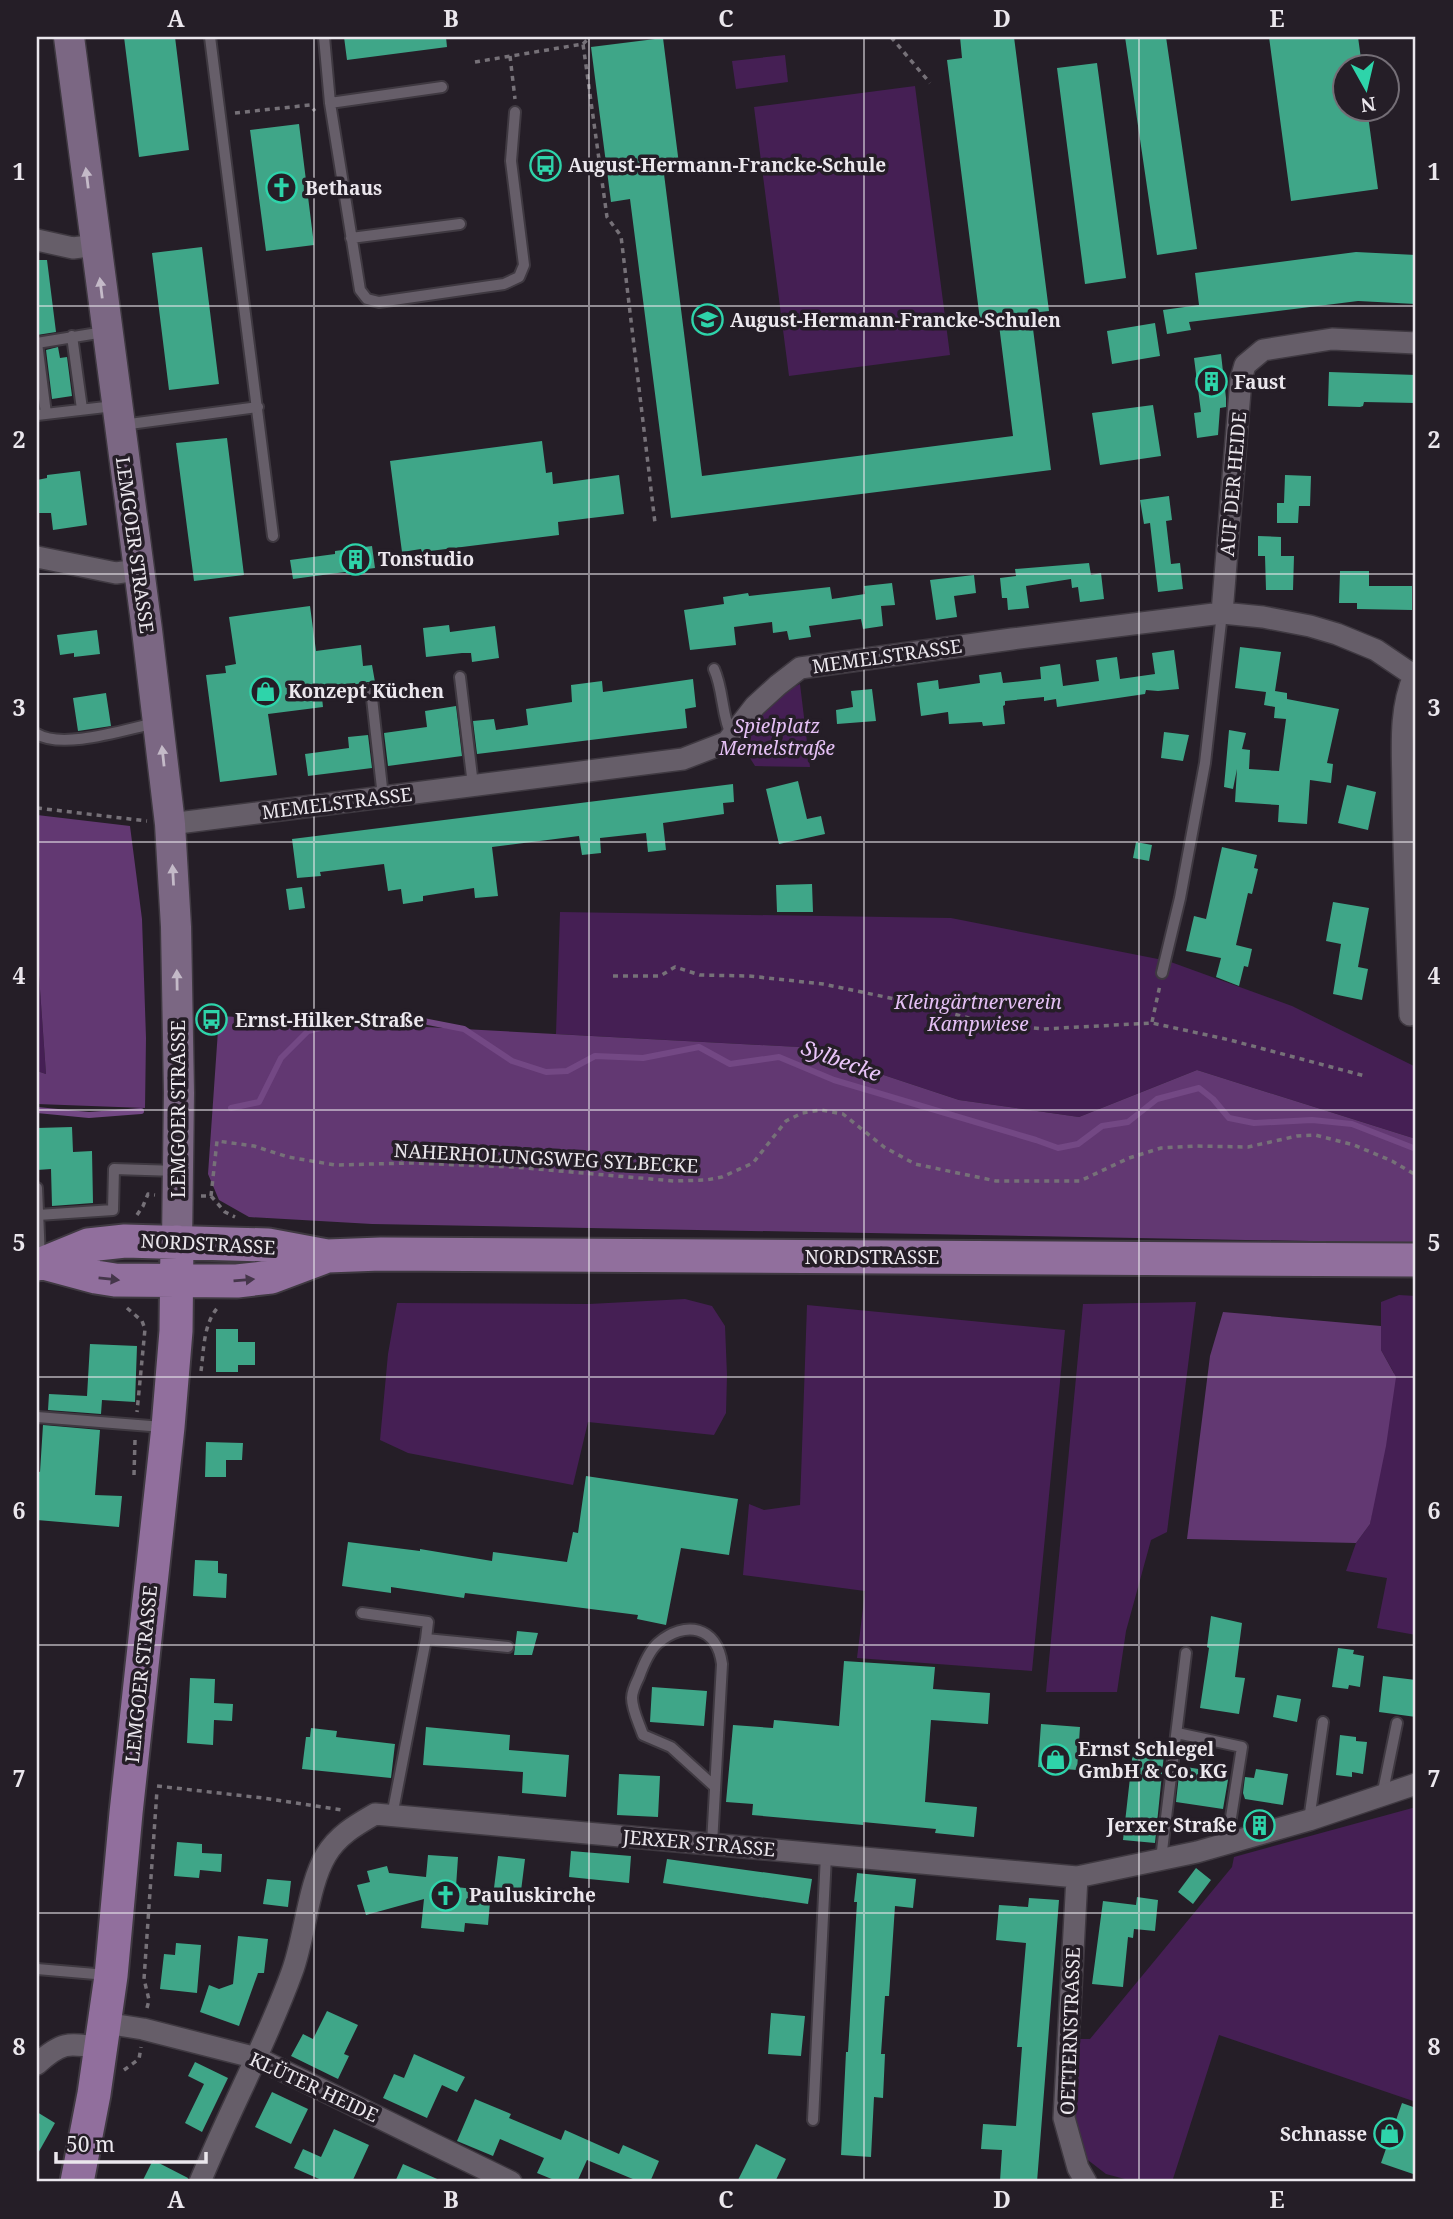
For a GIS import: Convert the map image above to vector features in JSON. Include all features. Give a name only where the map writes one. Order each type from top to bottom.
[{"type":"main road","name":"LEMGOER STRASSE","points":[[69,37],[170,824],[176,927],[179,1171],[176,1331],[168,1427],[103,2035],[76,2182]]},
{"type":"main road","name":"NORDSTRASSE","points":[[40,1264],[88,1245],[125,1241],[268,1245],[327,1256],[381,1254],[1416,1259]]},
{"type":"main road","name":"NORDSTRASSE","points":[[176,1281],[237,1281],[271,1277],[327,1256]]},
{"type":"main road","points":[[40,1264],[96,1278],[176,1281]]},
{"type":"street","points":[[37,240],[72,248],[96,245]]},
{"type":"street","name":"AUF DER HEIDE","points":[[1222,613],[1241,379],[1245,365],[1263,350],[1332,339],[1416,343]]},
{"type":"street","points":[[37,557],[116,573],[138,570]]},
{"type":"street","name":"MEMELSTRASSE","points":[[170,824],[683,759],[712,750],[732,737],[755,706],[800,668],[1222,613],[1263,617],[1337,634],[1376,650],[1415,676]]},
{"type":"street","points":[[1410,1015],[1403,713],[1415,676]]},
{"type":"street","name":"JERXER STRASSE","points":[[384,1815],[1077,1877],[1227,1843],[1309,1820],[1416,1784]]},
{"type":"street","points":[[200,2182],[279,2008],[298,1955],[316,1877],[327,1854],[346,1831],[384,1815]]},
{"type":"street","name":"OETTERNSTRASSE","points":[[1077,1877],[1064,2118],[1078,2168],[1086,2182]]},
{"type":"street","name":"KLÜTER HEIDE","points":[[37,2064],[62,2045],[143,2029],[257,2058],[511,2182]]},
{"type":"lane","points":[[210,37],[273,536]]},
{"type":"lane","points":[[324,37],[331,107],[351,238],[360,290],[368,299],[379,302],[504,284],[519,277],[524,265],[511,161],[515,112]]},
{"type":"lane","points":[[331,107],[442,88]]},
{"type":"lane","points":[[351,238],[460,224]]},
{"type":"lane","points":[[107,331],[37,343],[41,415],[82,409],[118,416],[258,407]]},
{"type":"lane","points":[[72,336],[82,409]]},
{"type":"lane","points":[[1162,973],[1180,898],[1205,763],[1222,613]]},
{"type":"lane","points":[[714,669],[718,677],[725,723],[732,737]]},
{"type":"lane","points":[[460,677],[473,785]]},
{"type":"lane","points":[[371,689],[383,797]]},
{"type":"lane","points":[[37,734],[45,739],[75,740],[159,723]]},
{"type":"lane","points":[[38,1215],[113,1210],[114,1169],[179,1171]]},
{"type":"lane","points":[[37,1188],[40,1264]]},
{"type":"lane","points":[[37,1417],[168,1427]]},
{"type":"lane","points":[[362,1613],[428,1622],[384,1815]]},
{"type":"lane","points":[[712,1844],[722,1664],[720,1649],[697,1629],[676,1631],[655,1645],[632,1694],[633,1702],[643,1735],[671,1747],[714,1786]]},
{"type":"lane","points":[[426,1639],[508,1647]]},
{"type":"lane","points":[[1161,1859],[1186,1653]]},
{"type":"lane","points":[[1309,1820],[1323,1722]]},
{"type":"lane","points":[[1382,1796],[1397,1723]]},
{"type":"lane","points":[[1177,1734],[1242,1747],[1227,1843]]},
{"type":"lane","points":[[813,2120],[826,1855]]},
{"type":"lane","points":[[37,1969],[110,1976]]},
{"type":"path","points":[[475,62],[583,44],[590,37]]},
{"type":"path","points":[[891,37],[930,83]]},
{"type":"path","points":[[583,44],[607,217],[621,236],[654,523]]},
{"type":"path","points":[[510,56],[515,112]]},
{"type":"path","points":[[220,116],[310,105],[318,114],[331,107]]},
{"type":"path","points":[[37,808],[170,824]]},
{"type":"path","points":[[613,976],[660,976],[675,967],[700,975],[749,976],[823,984],[988,1023],[1043,1029],[1152,1023],[1230,1040],[1365,1076]]},
{"type":"path","points":[[1152,1023],[1162,973]]},
{"type":"path","name":"NAHERHOLUNGSWEG SYLBECKE","points":[[240,1220],[225,1212],[211,1196],[217,1141],[254,1146],[288,1157],[335,1165],[412,1163],[514,1167],[674,1181],[706,1180],[722,1177],[753,1163],[786,1121],[802,1113],[821,1110],[843,1114],[884,1147],[915,1164],[996,1181],[1080,1181],[1129,1158],[1161,1148],[1248,1147],[1297,1136],[1315,1135],[1354,1145],[1392,1161],[1416,1175]]},
{"type":"path","points":[[136,1216],[144,1206],[148,1194]]},
{"type":"path","points":[[206,1334],[212,1314],[224,1302]]},
{"type":"path","points":[[124,1305],[142,1321],[145,1329]]},
{"type":"path","points":[[143,2029],[149,2000],[144,1979],[158,1787],[384,1815]]},
{"type":"green space","points":[[785,55],[788,82],[736,89],[732,61]]},
{"type":"green space","points":[[915,86],[950,355],[789,376],[754,107]]},
{"type":"green space","name":"Spielplatz Memelstraße","points":[[800,684],[810,767],[755,766],[741,744],[750,722],[779,694]]},
{"type":"green space","name":"Kleingärtnerverein Kampwiese","points":[[560,912],[951,918],[1168,961],[1292,1006],[1416,1067],[1416,1139],[1197,1070],[1079,1117],[959,1100],[799,1047],[556,1034]]},
{"type":"green space","points":[[37,947],[46,1074],[37,1071]]},
{"type":"green space","points":[[1399,1295],[1416,1296],[1416,1635],[1377,1628],[1387,1578],[1346,1571],[1356,1543],[1370,1524],[1394,1373],[1381,1350],[1381,1302]]},
{"type":"green space","points":[[685,1299],[712,1306],[725,1326],[726,1413],[714,1435],[588,1422],[573,1485],[408,1453],[380,1440],[388,1354],[397,1303],[589,1304]]},
{"type":"green space","points":[[1196,1302],[1167,1532],[1151,1540],[1126,1631],[1117,1692],[1046,1692],[1083,1304]]},
{"type":"green space","points":[[807,1305],[1065,1330],[1032,1671],[857,1658],[865,1591],[743,1575],[749,1504],[764,1510],[800,1505]]},
{"type":"green space","points":[[1416,1807],[1416,2102],[1219,2035],[1172,2182],[1136,2182],[1106,2174],[1084,2157],[1073,2122],[1078,2039],[1090,2039],[1232,1867],[1234,1857]]},
{"type":"shaded area","points":[[37,815],[130,826],[142,919],[146,1038],[145,1108],[37,1104],[37,1071],[46,1074],[37,947]]},
{"type":"shaded area","points":[[219,1016],[799,1047],[959,1100],[1079,1117],[1197,1070],[1416,1139],[1416,1243],[372,1224],[249,1217],[219,1200],[208,1174]]},
{"type":"shaded area","points":[[1223,1312],[1381,1326],[1381,1350],[1396,1377],[1386,1446],[1370,1524],[1356,1543],[1187,1539],[1210,1356]]},
{"type":"building","points":[[124,37],[175,37],[189,150],[139,157]]},
{"type":"building","points":[[344,37],[446,37],[447,47],[347,60]]},
{"type":"building","points":[[960,37],[1014,37],[1049,311],[1031,313],[1051,470],[671,518],[630,199],[611,202],[591,47],[663,38],[680,172],[664,174],[702,476],[1013,436],[998,317],[980,320],[947,60],[962,58]]},
{"type":"building","points":[[1125,37],[1166,37],[1197,249],[1157,255]]},
{"type":"building","points":[[1269,37],[1358,37],[1360,52],[1330,52],[1330,122],[1369,122],[1378,189],[1291,201]]},
{"type":"building","points":[[1097,63],[1126,278],[1085,284],[1057,68]]},
{"type":"building","name":"Bethaus","points":[[299,124],[314,245],[266,251],[250,130]]},
{"type":"building","points":[[202,247],[219,384],[169,390],[152,253]]},
{"type":"building","points":[[1356,252],[1416,255],[1416,304],[1358,301],[1189,322],[1191,330],[1167,334],[1163,310],[1199,305],[1195,273]]},
{"type":"building","points":[[37,260],[47,260],[56,332],[37,335]]},
{"type":"building","points":[[1155,323],[1160,356],[1112,364],[1107,331]]},
{"type":"building","points":[[58,347],[60,358],[67,357],[72,396],[52,399],[46,350]]},
{"type":"building","name":"Faust","points":[[1221,354],[1226,407],[1220,408],[1218,435],[1197,438],[1194,413],[1201,412],[1194,358]]},
{"type":"building","points":[[1329,372],[1416,375],[1416,403],[1364,402],[1360,407],[1328,406]]},
{"type":"building","points":[[1153,405],[1161,456],[1100,465],[1092,413]]},
{"type":"building","points":[[227,438],[244,575],[194,581],[176,443]]},
{"type":"building","points":[[542,441],[546,473],[552,472],[553,484],[619,475],[624,514],[558,522],[559,535],[422,552],[421,549],[402,552],[390,461]]},
{"type":"building","points":[[80,471],[87,525],[53,530],[51,513],[37,513],[37,480],[47,478],[47,475]]},
{"type":"building","points":[[1285,475],[1311,476],[1310,506],[1299,506],[1298,523],[1277,523],[1277,503],[1284,503]]},
{"type":"building","points":[[1169,496],[1172,520],[1166,521],[1171,564],[1180,563],[1183,589],[1158,592],[1150,523],[1144,524],[1140,500]]},
{"type":"building","points":[[1258,536],[1281,537],[1281,556],[1294,556],[1293,590],[1266,590],[1265,556],[1258,556]]},
{"type":"building","points":[[372,546],[375,568],[293,579],[290,560]]},
{"type":"building","points":[[1089,563],[1091,575],[1101,573],[1104,599],[1080,602],[1078,587],[1072,588],[1071,579],[1026,586],[1029,608],[1008,610],[1007,598],[1002,598],[1000,578],[1016,576],[1015,569]]},
{"type":"building","points":[[1340,571],[1369,571],[1369,586],[1412,586],[1412,610],[1357,609],[1357,603],[1339,603]]},
{"type":"building","points":[[974,575],[976,593],[954,596],[957,617],[936,620],[930,580]]},
{"type":"building","points":[[892,583],[895,605],[881,606],[883,626],[863,629],[861,619],[809,626],[811,637],[789,640],[787,631],[773,633],[772,622],[734,627],[736,645],[690,650],[684,610],[724,604],[723,597],[830,587],[832,599],[865,594],[864,586]]},
{"type":"building","name":"Konzept Küchen","points":[[310,606],[316,651],[361,645],[363,666],[372,665],[375,682],[367,682],[363,688],[356,688],[355,683],[321,688],[323,707],[268,714],[277,775],[220,782],[206,675],[226,673],[225,666],[236,664],[229,617]]},
{"type":"building","points":[[449,625],[450,632],[495,626],[499,658],[472,662],[471,653],[426,657],[423,628]]},
{"type":"building","points":[[97,630],[100,654],[74,657],[74,653],[60,655],[57,635]]},
{"type":"building","points":[[1240,647],[1281,652],[1275,691],[1287,693],[1287,699],[1339,709],[1327,763],[1333,764],[1331,783],[1310,780],[1307,824],[1278,822],[1279,805],[1235,802],[1237,769],[1233,789],[1224,787],[1229,730],[1246,733],[1242,749],[1250,750],[1249,769],[1279,771],[1286,719],[1274,718],[1275,707],[1264,705],[1266,692],[1235,688]]},
{"type":"building","points":[[1174,650],[1179,689],[1146,690],[1145,694],[1057,707],[1056,699],[1044,701],[1044,697],[1005,701],[1005,724],[949,724],[948,712],[921,716],[917,683],[938,680],[939,689],[980,683],[979,675],[1001,672],[1003,683],[1041,679],[1040,667],[1060,664],[1063,686],[1099,681],[1096,660],[1117,657],[1120,679],[1155,674],[1152,653]]},
{"type":"building","points":[[693,679],[696,707],[685,709],[687,728],[477,754],[473,721],[494,719],[496,730],[528,725],[526,709],[572,702],[571,685],[602,681],[603,692]]},
{"type":"building","points":[[872,689],[876,721],[837,724],[836,710],[853,707],[851,691]]},
{"type":"building","points":[[106,693],[111,726],[78,731],[73,698]]},
{"type":"building","points":[[456,706],[462,756],[388,766],[384,733],[427,727],[425,711]]},
{"type":"building","points":[[1164,732],[1189,735],[1183,761],[1161,758]]},
{"type":"building","points":[[368,735],[372,768],[308,776],[305,754],[349,748],[348,737]]},
{"type":"building","points":[[798,781],[807,819],[821,816],[825,834],[779,844],[766,789]]},
{"type":"building","points":[[733,784],[734,802],[723,803],[724,814],[663,823],[666,850],[648,852],[646,833],[600,838],[601,853],[582,855],[579,836],[492,847],[498,896],[475,898],[474,888],[423,896],[423,901],[403,904],[401,889],[388,891],[384,864],[320,872],[321,876],[297,878],[292,839]]},
{"type":"building","points":[[1347,785],[1376,792],[1368,830],[1338,823]]},
{"type":"building","points":[[1136,842],[1152,845],[1149,861],[1133,858]]},
{"type":"building","points":[[1222,847],[1257,855],[1254,868],[1258,869],[1252,894],[1248,893],[1236,945],[1252,949],[1248,967],[1244,966],[1239,986],[1216,977],[1221,958],[1186,951],[1194,916],[1206,919]]},
{"type":"building","points":[[812,884],[813,912],[777,912],[776,885]]},
{"type":"building","points":[[302,887],[305,908],[289,910],[286,889]]},
{"type":"building","points":[[1333,902],[1369,908],[1358,967],[1368,969],[1362,1000],[1333,994],[1341,944],[1326,941]]},
{"type":"building","points":[[72,1127],[73,1152],[92,1151],[93,1203],[52,1206],[51,1169],[37,1170],[37,1128]]},
{"type":"building","points":[[216,1329],[238,1329],[238,1342],[255,1342],[255,1365],[238,1365],[238,1372],[216,1372]]},
{"type":"building","points":[[90,1344],[137,1346],[135,1402],[102,1400],[101,1414],[48,1410],[49,1394],[87,1396]]},
{"type":"building","points":[[43,1425],[100,1430],[95,1495],[122,1496],[119,1527],[37,1520],[37,1471],[40,1472]]},
{"type":"building","points":[[206,1442],[243,1443],[242,1460],[226,1460],[226,1477],[205,1477]]},
{"type":"building","points":[[586,1476],[738,1499],[729,1555],[681,1548],[666,1625],[637,1619],[638,1615],[465,1593],[464,1598],[391,1587],[391,1593],[342,1586],[348,1542],[420,1549],[492,1561],[493,1552],[567,1562],[573,1532],[578,1533]]},
{"type":"building","points":[[195,1560],[218,1561],[218,1573],[227,1574],[226,1598],[193,1596]]},
{"type":"building","points":[[1211,1616],[1242,1623],[1235,1677],[1245,1678],[1239,1714],[1200,1708]]},
{"type":"building","points":[[517,1631],[538,1633],[532,1655],[514,1655]]},
{"type":"building","points":[[1338,1648],[1354,1650],[1353,1654],[1364,1656],[1360,1687],[1332,1687]]},
{"type":"building","points":[[844,1661],[935,1667],[933,1689],[990,1693],[988,1724],[931,1720],[925,1802],[977,1807],[974,1837],[935,1833],[936,1829],[752,1815],[753,1804],[726,1802],[733,1725],[773,1728],[774,1720],[839,1726]]},
{"type":"building","points":[[1383,1676],[1416,1680],[1416,1717],[1379,1712]]},
{"type":"building","points":[[190,1678],[215,1679],[214,1703],[233,1704],[232,1721],[214,1720],[213,1745],[187,1743]]},
{"type":"building","points":[[652,1687],[707,1691],[704,1726],[650,1722]]},
{"type":"building","points":[[1277,1695],[1301,1699],[1297,1722],[1273,1717]]},
{"type":"building","points":[[1041,1724],[1080,1727],[1077,1770],[1038,1767]]},
{"type":"building","points":[[426,1727],[510,1735],[509,1750],[569,1755],[566,1797],[522,1793],[523,1772],[423,1765]]},
{"type":"building","points":[[311,1728],[337,1731],[336,1737],[395,1744],[391,1778],[302,1769],[306,1737],[310,1737]]},
{"type":"building","points":[[1340,1735],[1367,1742],[1363,1774],[1352,1772],[1352,1777],[1336,1775]]},
{"type":"building","points":[[1133,1751],[1164,1754],[1155,1843],[1123,1840]]},
{"type":"building","points":[[1180,1766],[1229,1774],[1223,1809],[1176,1802]]},
{"type":"building","points":[[1256,1769],[1288,1774],[1283,1805],[1245,1799],[1245,1777],[1254,1778]]},
{"type":"building","points":[[619,1774],[660,1776],[658,1817],[617,1815]]},
{"type":"building","points":[[177,1842],[202,1844],[202,1853],[222,1854],[221,1872],[200,1870],[199,1878],[174,1876]]},
{"type":"building","points":[[571,1851],[631,1856],[629,1883],[569,1877]]},
{"type":"building","points":[[428,1855],[458,1857],[456,1887],[491,1891],[488,1925],[465,1923],[464,1932],[421,1928],[424,1899],[366,1915],[357,1885],[370,1882],[367,1871],[387,1866],[389,1873],[426,1877]]},
{"type":"building","points":[[498,1856],[525,1859],[521,1891],[494,1888]]},
{"type":"building","points":[[667,1859],[812,1879],[808,1904],[663,1883]]},
{"type":"building","points":[[1196,1868],[1211,1880],[1193,1904],[1178,1892]]},
{"type":"building","points":[[857,1873],[916,1879],[913,1908],[895,1906],[889,1996],[885,1996],[881,2054],[885,2054],[883,2098],[874,2097],[871,2157],[841,2155]]},
{"type":"building","points":[[267,1879],[291,1881],[288,1907],[263,1904]]},
{"type":"building","points":[[1137,1897],[1158,1900],[1155,1931],[1134,1929],[1133,1938],[1128,1937],[1123,1987],[1092,1984],[1103,1901],[1136,1905]]},
{"type":"building","points":[[1029,1898],[1059,1900],[1037,2182],[1000,2181],[1002,2150],[981,2149],[983,2124],[1016,2126],[1022,2047],[1017,2047],[1026,1943],[996,1940],[999,1905],[1028,1907]]},
{"type":"building","points":[[238,1936],[268,1939],[264,1973],[258,1973],[239,2026],[200,2012],[209,1985],[219,1989],[233,1984]]},
{"type":"building","points":[[176,1943],[201,1945],[197,1993],[160,1989],[164,1954],[175,1955]]},
{"type":"building","points":[[327,2011],[358,2025],[344,2054],[349,2056],[338,2079],[291,2056],[303,2034],[313,2039]]},
{"type":"building","points":[[771,2013],[805,2016],[801,2056],[768,2054]]},
{"type":"building","points":[[414,2054],[465,2077],[457,2092],[442,2085],[427,2118],[383,2098],[394,2074],[404,2078]]},
{"type":"building","points":[[195,2062],[228,2078],[202,2132],[185,2123],[204,2084],[188,2076]]},
{"type":"building","points":[[272,2092],[308,2109],[291,2144],[255,2127]]},
{"type":"building","points":[[475,2099],[511,2114],[509,2118],[561,2140],[565,2130],[619,2154],[623,2145],[659,2161],[650,2182],[640,2182],[587,2160],[577,2182],[559,2182],[537,2173],[544,2158],[500,2139],[493,2156],[457,2141]]},
{"type":"building","points":[[1402,2103],[1416,2108],[1416,2175],[1381,2163]]},
{"type":"building","points":[[37,2112],[55,2123],[37,2155]]},
{"type":"building","points":[[334,2129],[369,2145],[352,2182],[326,2182],[294,2168],[303,2149],[321,2157]]},
{"type":"building","points":[[756,2144],[786,2159],[775,2182],[737,2182]]},
{"type":"building","points":[[153,2160],[188,2178],[187,2182],[142,2182]]},
{"type":"building","points":[[403,2164],[444,2182],[395,2182]]},
{"type":"waterway","name":"Sylbecke","points":[[231,1108],[259,1102],[281,1058],[308,1031],[341,1023],[423,1021],[464,1029],[512,1061],[546,1072],[567,1071],[595,1056],[643,1058],[699,1047],[730,1064],[779,1057],[834,1080],[1058,1148],[1078,1144],[1102,1126],[1128,1122],[1157,1099],[1199,1088],[1213,1099],[1229,1118],[1254,1123],[1312,1120],[1352,1124],[1416,1149]]},
{"type":"waterway","name":"Sylbecke","points":[[37,1110],[89,1115],[141,1111]]},
{"type":"place","name":"August-Hermann-Francke-Schule","points":[[545,165]]},
{"type":"place","name":"Bethaus","points":[[282,188]]},
{"type":"place","name":"August-Hermann-Francke-Schulen","points":[[707,320]]},
{"type":"place","name":"Faust","points":[[1211,382]]},
{"type":"place","name":"Tonstudio","points":[[355,559]]},
{"type":"place","name":"Konzept Küchen","points":[[265,691]]},
{"type":"place","name":"Ernst-Hilker-Straße","points":[[212,1020]]},
{"type":"place","name":"Ernst Schlegel GmbH & Co. KG","points":[[1055,1760]]},
{"type":"place","name":"Jerxer Straße","points":[[1260,1825]]},
{"type":"place","name":"Pauluskirche","points":[[446,1895]]},
{"type":"place","name":"Schnasse","points":[[1390,2134]]}]
